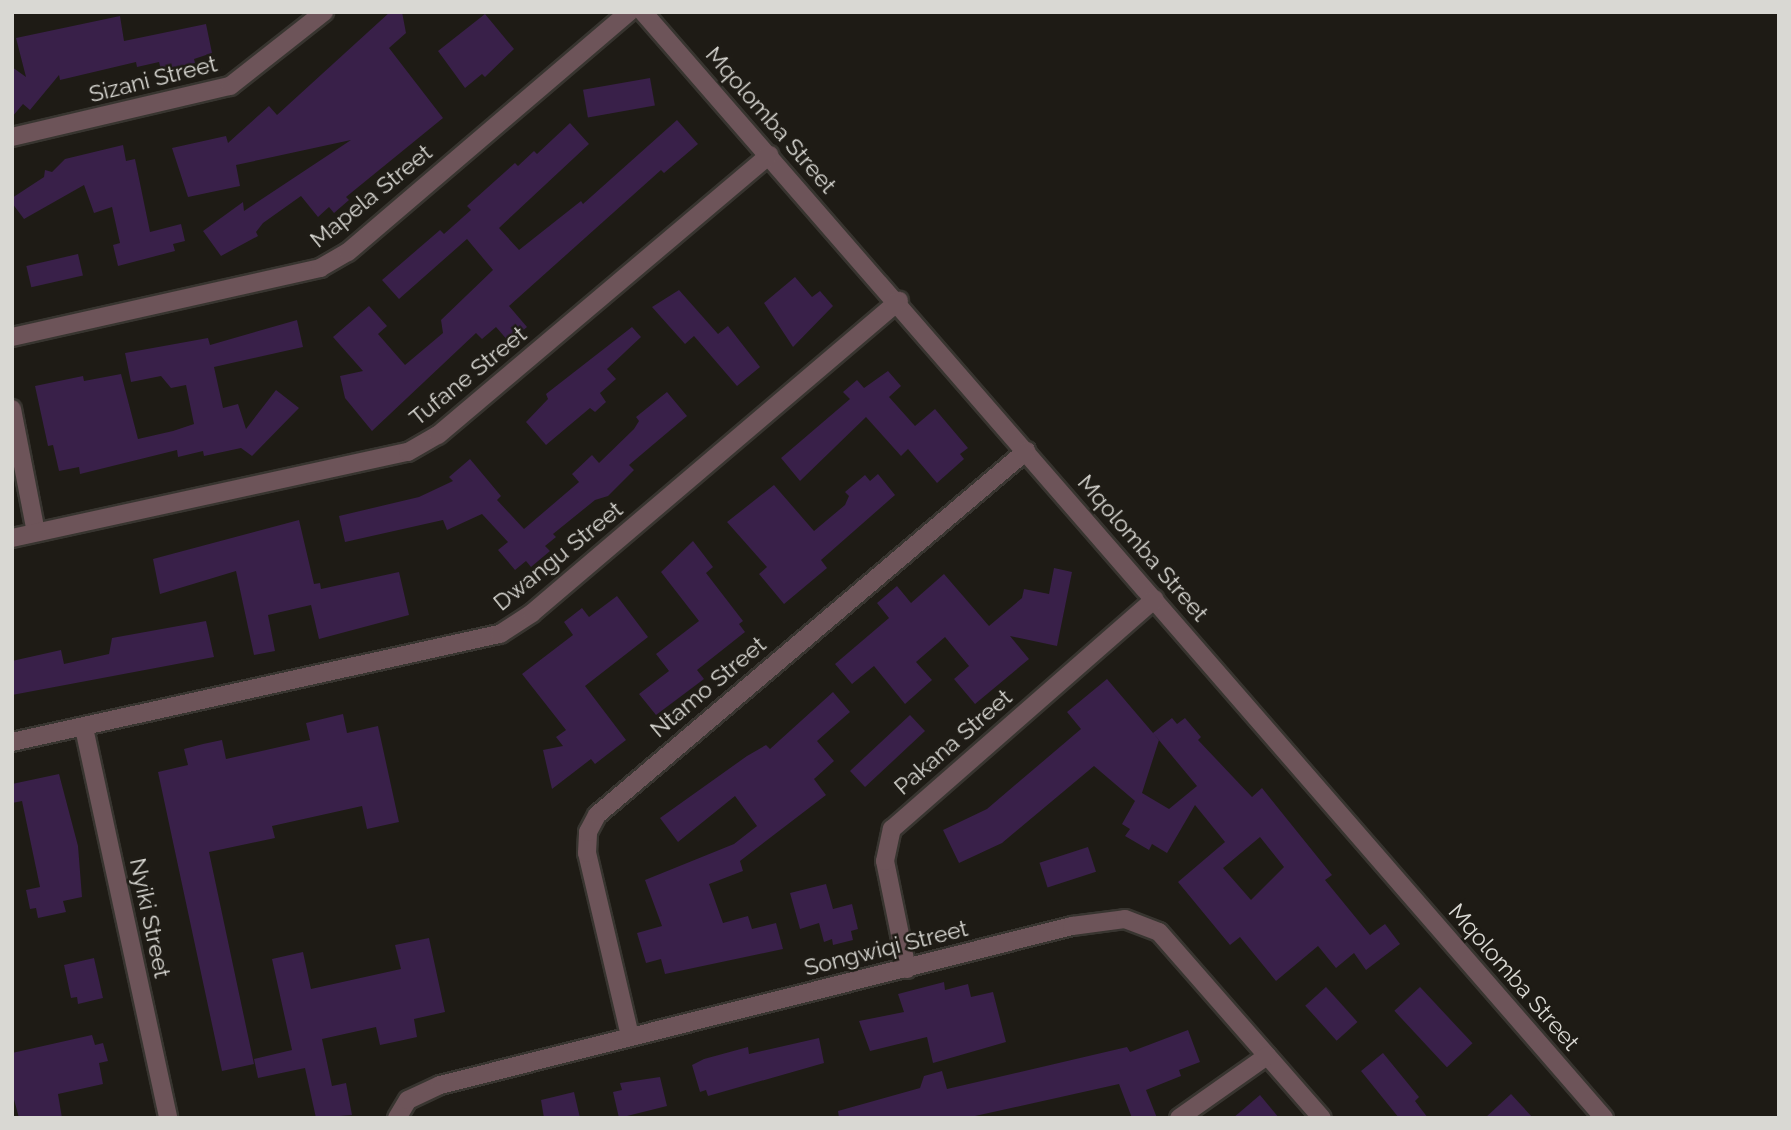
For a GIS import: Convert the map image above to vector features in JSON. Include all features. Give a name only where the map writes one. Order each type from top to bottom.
[{"type":"street","name":"Sizani Street","points":[[12,137],[230,86],[324,12]]},
{"type":"street","name":"Mapela Street","points":[[12,337],[304,274],[327,264],[348,252],[629,12]]},
{"type":"street","name":"Mqolomba Street","points":[[643,12],[899,301],[1604,1118]]},
{"type":"street","name":"Tufane Street","points":[[12,538],[408,452],[438,435],[769,155]]},
{"type":"street","name":"Dwangu Street","points":[[12,742],[500,634],[532,613],[899,301]]},
{"type":"street","points":[[12,410],[36,532]]},
{"type":"street","name":"Ntamo Street","points":[[630,1036],[587,853],[588,832],[597,815],[1026,451]]},
{"type":"street","name":"Pakana Street","points":[[907,969],[885,861],[892,829],[1155,599]]},
{"type":"street","name":"Nyiki Street","points":[[84,728],[169,1118]]},
{"type":"street","name":"Songwiqi Street","points":[[397,1118],[420,1091],[1072,926],[1137,920],[1159,932],[1322,1118]]},
{"type":"street","points":[[1179,1118],[1267,1056]]},
{"type":"building","points":[[390,12],[402,12],[406,33],[389,48],[443,118],[346,197],[349,200],[334,213],[329,207],[318,217],[301,196],[263,223],[256,232],[258,236],[221,256],[203,231],[243,202],[244,211],[351,140],[236,165],[240,186],[188,197],[172,148],[226,136],[228,143],[269,106],[277,115]]},
{"type":"building","points":[[485,14],[514,49],[485,77],[482,74],[465,88],[438,51]]},
{"type":"building","points":[[120,16],[124,41],[206,24],[212,53],[194,59],[195,63],[161,70],[159,62],[137,67],[136,62],[60,80],[59,75],[30,110],[23,104],[12,117],[12,67],[26,77],[16,38]]},
{"type":"building","points":[[650,78],[655,106],[588,117],[583,90]]},
{"type":"building","points":[[677,120],[698,144],[664,173],[661,170],[509,306],[527,327],[509,342],[496,327],[482,339],[476,333],[372,431],[345,398],[340,376],[363,371],[333,337],[369,306],[387,326],[378,334],[405,365],[443,333],[441,320],[493,270],[467,239],[399,299],[382,280],[440,230],[444,234],[471,210],[467,206],[515,163],[518,166],[534,151],[537,154],[570,123],[589,144],[499,228],[519,250],[581,201],[583,204]]},
{"type":"building","points":[[123,145],[126,161],[135,159],[150,232],[181,224],[185,241],[173,244],[175,251],[118,266],[113,245],[120,243],[112,207],[94,213],[84,185],[24,219],[12,203],[12,198],[44,177],[45,170],[52,172],[65,159]]},
{"type":"building","points":[[78,254],[83,275],[31,287],[26,266]]},
{"type":"building","points":[[795,277],[812,297],[820,291],[833,306],[793,347],[764,303]]},
{"type":"building","points":[[679,290],[718,334],[728,326],[760,367],[737,386],[694,336],[685,344],[652,307]]},
{"type":"building","points":[[297,320],[303,347],[214,367],[223,408],[238,404],[246,429],[276,390],[299,408],[252,456],[241,448],[204,456],[203,451],[178,457],[177,450],[80,474],[79,467],[59,471],[53,445],[48,446],[35,386],[83,376],[84,381],[121,374],[138,439],[173,431],[194,424],[186,385],[171,388],[161,376],[131,382],[125,353],[208,338],[210,345]]},
{"type":"building","points":[[632,327],[641,337],[607,369],[616,379],[600,393],[606,402],[595,412],[590,408],[546,445],[526,422],[548,399],[546,394]]},
{"type":"building","points":[[888,371],[901,386],[889,397],[915,426],[935,409],[968,448],[960,454],[964,459],[937,483],[908,449],[901,456],[866,417],[800,481],[781,458],[850,399],[843,392],[857,380],[864,388]]},
{"type":"building","points":[[667,392],[687,416],[629,465],[634,470],[608,496],[595,500],[553,534],[556,537],[545,546],[550,551],[531,567],[526,561],[515,570],[498,550],[508,542],[482,514],[447,530],[443,520],[345,542],[339,516],[419,497],[453,481],[449,477],[470,459],[501,496],[497,500],[524,529],[579,482],[572,474],[592,455],[599,463],[634,429],[639,421],[636,417]]},
{"type":"building","points":[[878,474],[895,495],[821,560],[827,568],[784,604],[759,574],[767,567],[727,522],[774,485],[814,531],[845,505],[849,496],[845,492],[865,475],[870,481]]},
{"type":"building","points":[[299,520],[314,584],[320,583],[321,589],[399,572],[409,615],[319,639],[311,605],[268,615],[275,651],[254,655],[236,571],[160,594],[153,559]]},
{"type":"building","points":[[693,541],[713,567],[706,573],[743,621],[739,624],[745,632],[697,670],[704,679],[656,715],[639,694],[669,671],[656,654],[699,621],[661,572]]},
{"type":"building","points":[[1054,568],[1072,572],[1057,646],[1010,636],[1029,659],[975,704],[954,679],[969,666],[945,637],[916,662],[932,680],[905,704],[874,666],[852,684],[835,664],[889,618],[877,603],[897,586],[911,603],[944,574],[989,626],[1022,598],[1024,589],[1049,594]]},
{"type":"building","points":[[617,596],[648,637],[585,686],[626,740],[595,764],[591,759],[552,789],[543,750],[563,746],[556,737],[566,730],[522,674],[573,635],[564,622],[582,608],[589,617]]},
{"type":"building","points":[[206,621],[214,657],[12,695],[12,661],[61,650],[64,664],[109,654],[112,638]]},
{"type":"building","points":[[1107,679],[1153,733],[1172,718],[1177,724],[1185,718],[1201,737],[1198,740],[1252,797],[1262,788],[1332,875],[1325,880],[1370,935],[1385,924],[1400,944],[1366,970],[1354,953],[1336,968],[1318,946],[1276,981],[1240,937],[1230,945],[1178,882],[1225,842],[1195,805],[1167,853],[1152,844],[1149,850],[1125,836],[1130,829],[1122,824],[1135,801],[1094,766],[1002,843],[959,863],[943,830],[987,809],[1081,729],[1067,712]],"holes":[[[1159,740],[1197,786],[1169,809],[1142,793]],[[1260,837],[1284,867],[1251,900],[1223,868]]]},
{"type":"building","points":[[833,692],[850,712],[817,741],[834,761],[814,779],[826,795],[740,861],[743,871],[709,884],[723,923],[748,916],[752,929],[776,923],[783,949],[665,974],[661,959],[646,963],[637,933],[662,926],[645,880],[734,844],[757,826],[735,796],[678,842],[660,818],[747,756],[766,745],[770,749]]},
{"type":"building","points":[[343,714],[347,733],[378,726],[399,822],[367,829],[362,806],[272,826],[275,838],[209,852],[254,1064],[222,1071],[158,772],[188,765],[184,749],[222,740],[226,759],[310,740],[306,723]]},
{"type":"building","points":[[910,715],[925,731],[865,787],[850,771]]},
{"type":"building","points":[[59,774],[78,846],[82,897],[63,901],[66,912],[38,918],[36,908],[30,909],[26,890],[40,887],[22,801],[12,803],[12,784]]},
{"type":"building","points":[[1088,847],[1096,872],[1048,887],[1039,863]]},
{"type":"building","points":[[826,884],[833,909],[852,904],[858,929],[851,931],[853,940],[833,945],[832,939],[824,942],[819,923],[800,929],[790,893]]},
{"type":"building","points":[[429,938],[445,1012],[414,1019],[417,1037],[399,1041],[380,1045],[376,1027],[322,1039],[332,1086],[346,1083],[352,1115],[316,1118],[305,1068],[258,1078],[254,1059],[292,1050],[272,959],[303,952],[311,989],[401,969],[395,945]]},
{"type":"building","points":[[94,958],[103,998],[78,1004],[77,997],[71,998],[64,965]]},
{"type":"building","points":[[944,982],[945,990],[968,984],[971,997],[993,992],[1006,1042],[933,1063],[927,1037],[870,1051],[859,1021],[904,1012],[898,994]]},
{"type":"building","points":[[1326,987],[1357,1022],[1337,1041],[1305,1006]]},
{"type":"building","points":[[1420,987],[1473,1043],[1447,1067],[1394,1011]]},
{"type":"building","points":[[1188,1030],[1200,1062],[1179,1070],[1181,1076],[1146,1090],[1157,1118],[1132,1118],[1119,1084],[966,1118],[839,1118],[838,1111],[920,1088],[924,1076],[942,1071],[947,1089],[1127,1047],[1130,1052]]},
{"type":"building","points":[[92,1035],[95,1045],[103,1043],[108,1061],[99,1063],[103,1084],[58,1094],[62,1118],[19,1118],[12,1092],[12,1053]]},
{"type":"building","points":[[819,1038],[824,1063],[708,1096],[706,1090],[700,1092],[692,1065],[704,1059],[748,1047],[749,1054]]},
{"type":"building","points":[[1383,1053],[1419,1097],[1415,1101],[1428,1118],[1399,1118],[1361,1071]]},
{"type":"building","points":[[660,1077],[667,1106],[619,1118],[613,1092],[622,1090],[620,1083]]},
{"type":"building","points":[[574,1092],[580,1118],[544,1118],[541,1100]]},
{"type":"building","points":[[1511,1094],[1533,1118],[1485,1118]]},
{"type":"building","points":[[1260,1095],[1279,1118],[1233,1118]]}]
